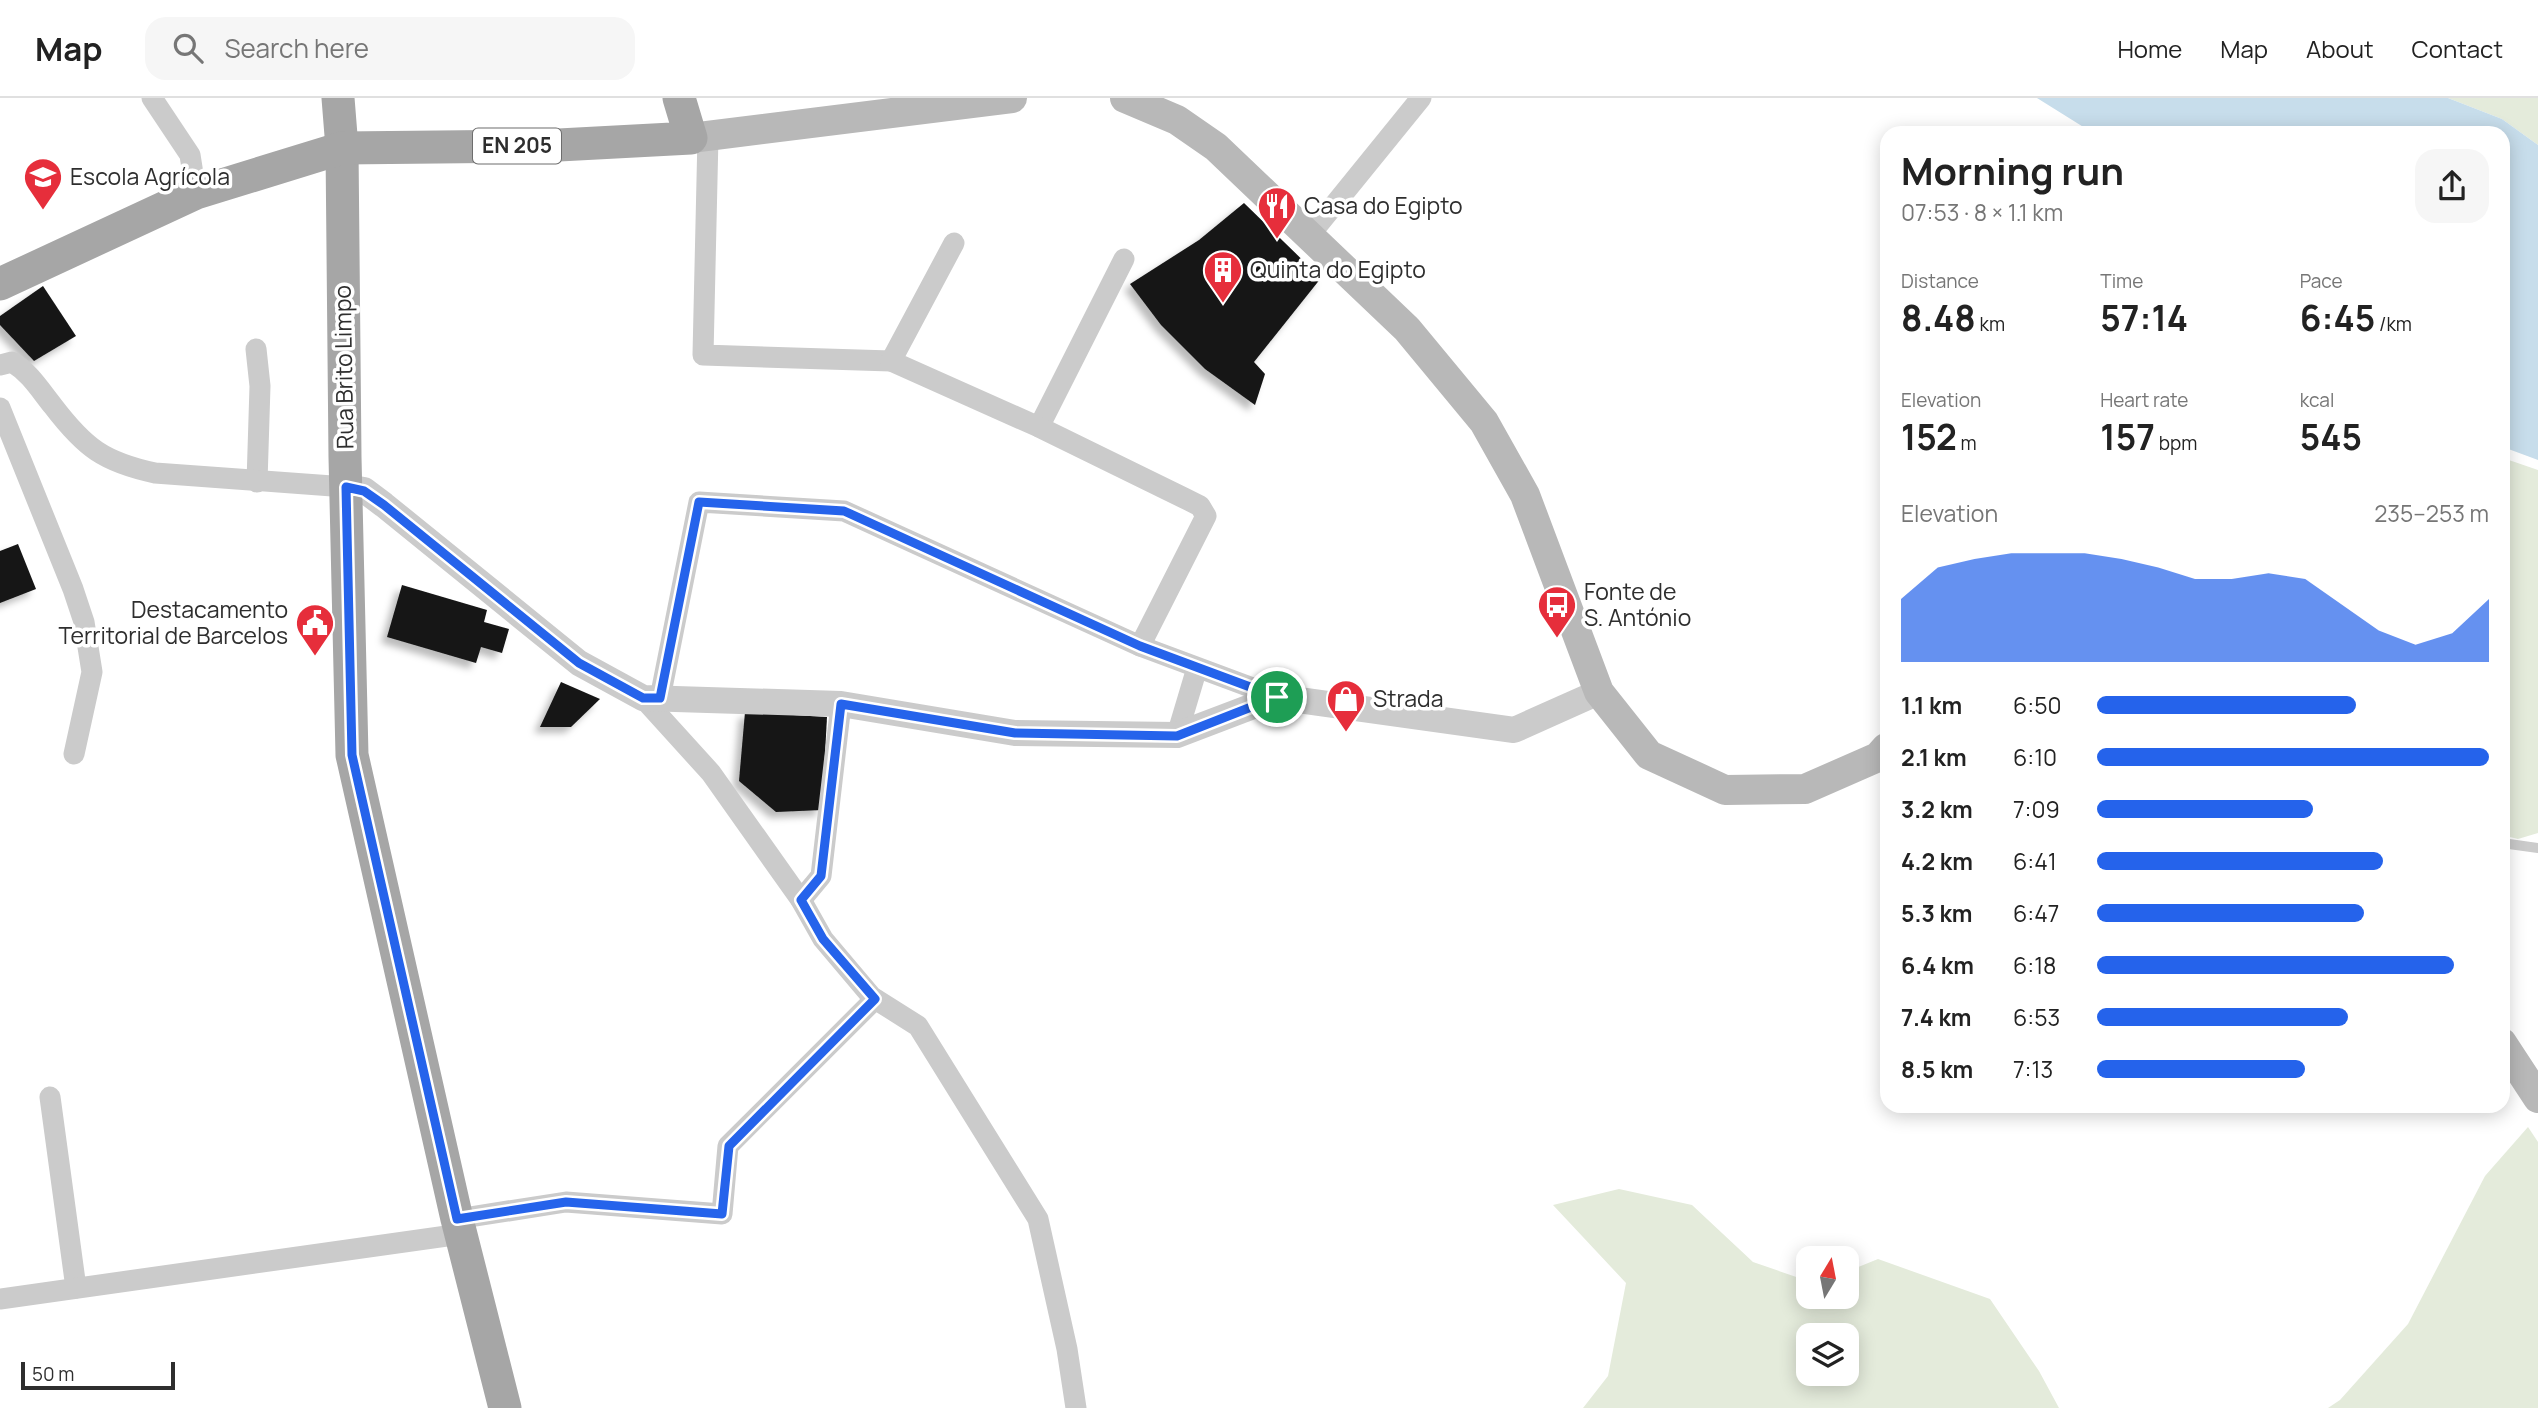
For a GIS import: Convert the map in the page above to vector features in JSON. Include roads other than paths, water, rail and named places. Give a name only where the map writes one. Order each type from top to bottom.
[{"type":"main road","name":"Rua Brito Limpo","points":[[338,98],[342,148],[352,755],[459,1226],[505,1408]]},
{"type":"main road","points":[[679,98],[700,137],[1012,98]]},
{"type":"main road","points":[[1125,98],[1177,120],[1216,147],[1407,329],[1484,422],[1525,495],[1599,692],[1648,755],[1725,790],[1805,789],[1880,755]]},
{"type":"main road","name":"EN 205","points":[[0,284],[196,193],[342,148],[540,146],[700,137]]},
{"type":"main road","points":[[2510,1054],[2538,1098]]},
{"type":"street","points":[[152,98],[190,155],[196,193]]},
{"type":"street","points":[[1309,236],[1421,98]]},
{"type":"street","points":[[700,137],[703,355],[891,361],[1039,427],[1200,506],[1206,516],[1140,646]]},
{"type":"street","points":[[891,361],[954,243]]},
{"type":"street","points":[[1039,427],[1124,259]]},
{"type":"street","points":[[256,349],[260,386],[257,482]]},
{"type":"street","points":[[0,365],[12,362],[26,371],[58,413],[95,453],[125,466],[155,474],[346,487],[364,491],[579,663],[652,698],[841,704],[1015,733],[1177,736],[1277,697]]},
{"type":"street","points":[[0,408],[85,622],[92,672],[74,754]]},
{"type":"street","points":[[652,698],[699,502],[844,511],[1140,646],[1277,697],[1514,730],[1599,692]]},
{"type":"street","points":[[1177,736],[1197,668]]},
{"type":"street","points":[[652,698],[711,773],[801,900],[823,939],[875,999],[918,1026],[1038,1219],[1067,1349],[1076,1408]]},
{"type":"street","points":[[801,900],[821,876],[841,704]]},
{"type":"street","points":[[0,1299],[459,1226],[566,1202],[722,1214],[729,1146],[875,999]]},
{"type":"street","points":[[50,1097],[76,1288]]},
{"type":"lane","points":[[2510,844],[2538,848]]},
{"type":"water","points":[[2037,98],[2448,98],[2502,119],[2538,145],[2538,460],[2510,450],[2510,126],[2082,126]]},
{"type":"place","name":"Escola Agrícola","points":[[43,211]]},
{"type":"place","name":"Casa do Egipto","points":[[1277,240]]},
{"type":"place","name":"Quinta do Egipto","points":[[1223,304]]},
{"type":"place","name":"Fonte de S. António","points":[[1557,639]]},
{"type":"place","name":"Destacamento Territorial de Barcelos","points":[[315,657]]},
{"type":"place","name":"Strada","points":[[1346,733]]}]
